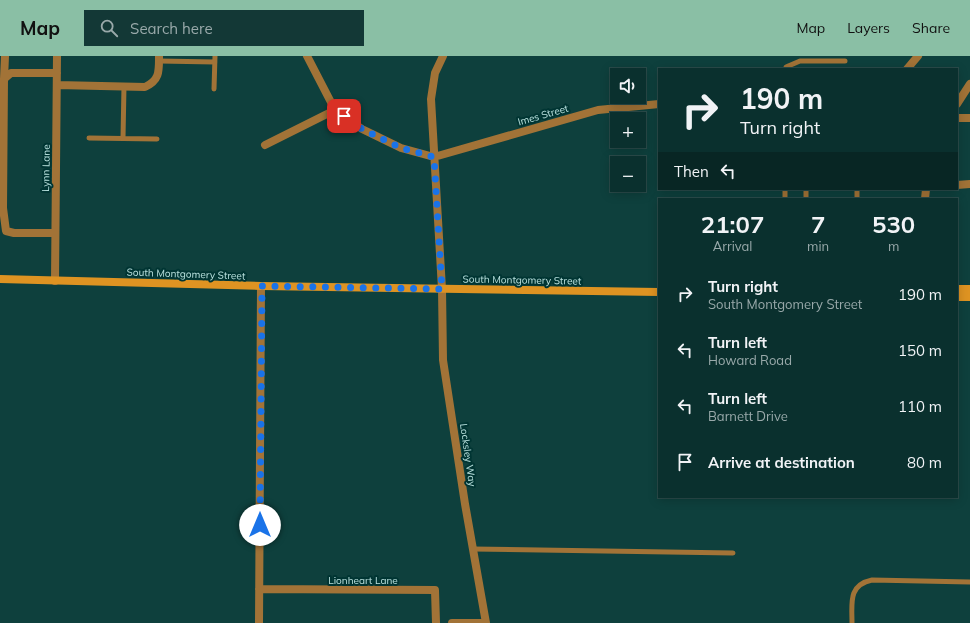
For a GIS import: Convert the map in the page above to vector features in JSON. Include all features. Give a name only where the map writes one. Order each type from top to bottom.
[{"type":"street","points":[[5,56],[3,231],[14,233],[56,233]]},
{"type":"street","name":"Lynn Lane","points":[[55,281],[57,56]]},
{"type":"street","points":[[307,56],[335,110],[362,129],[401,148],[434,157]]},
{"type":"street","name":"Locksley Way","points":[[442,56],[435,73],[431,99],[442,289],[443,360],[485,623]]},
{"type":"street","points":[[908,68],[918,56]]},
{"type":"street","points":[[57,85],[145,87],[151,84],[158,76],[159,58]]},
{"type":"street","points":[[4,79],[11,73],[57,73]]},
{"type":"street","points":[[958,102],[970,84]]},
{"type":"street","name":"Imes Street","points":[[434,157],[598,110],[658,104]]},
{"type":"street","points":[[265,145],[335,110]]},
{"type":"street","points":[[958,118],[970,118]]},
{"type":"street","points":[[958,185],[970,184]]},
{"type":"street","name":"South Montgomery Street","points":[[0,279],[262,286],[658,292]]},
{"type":"street","points":[[259,623],[262,286]]},
{"type":"street","points":[[958,288],[970,289]]},
{"type":"street","points":[[958,297],[970,297]]},
{"type":"street","name":"Lionheart Lane","points":[[259,589],[435,590],[436,623]]},
{"type":"street","points":[[452,623],[485,623]]},
{"type":"lane","points":[[159,58],[215,59],[214,89]]},
{"type":"lane","points":[[786,68],[800,61],[845,61]]},
{"type":"lane","points":[[123,138],[124,86]]},
{"type":"lane","points":[[89,138],[157,139]]},
{"type":"lane","points":[[473,550],[733,553]]},
{"type":"lane","points":[[852,623],[852,594],[857,586],[864,582],[872,580],[970,582]]},
{"type":"route","points":[[260,525],[262,286],[442,289],[434,157],[401,148],[362,129],[344,116]]}]
